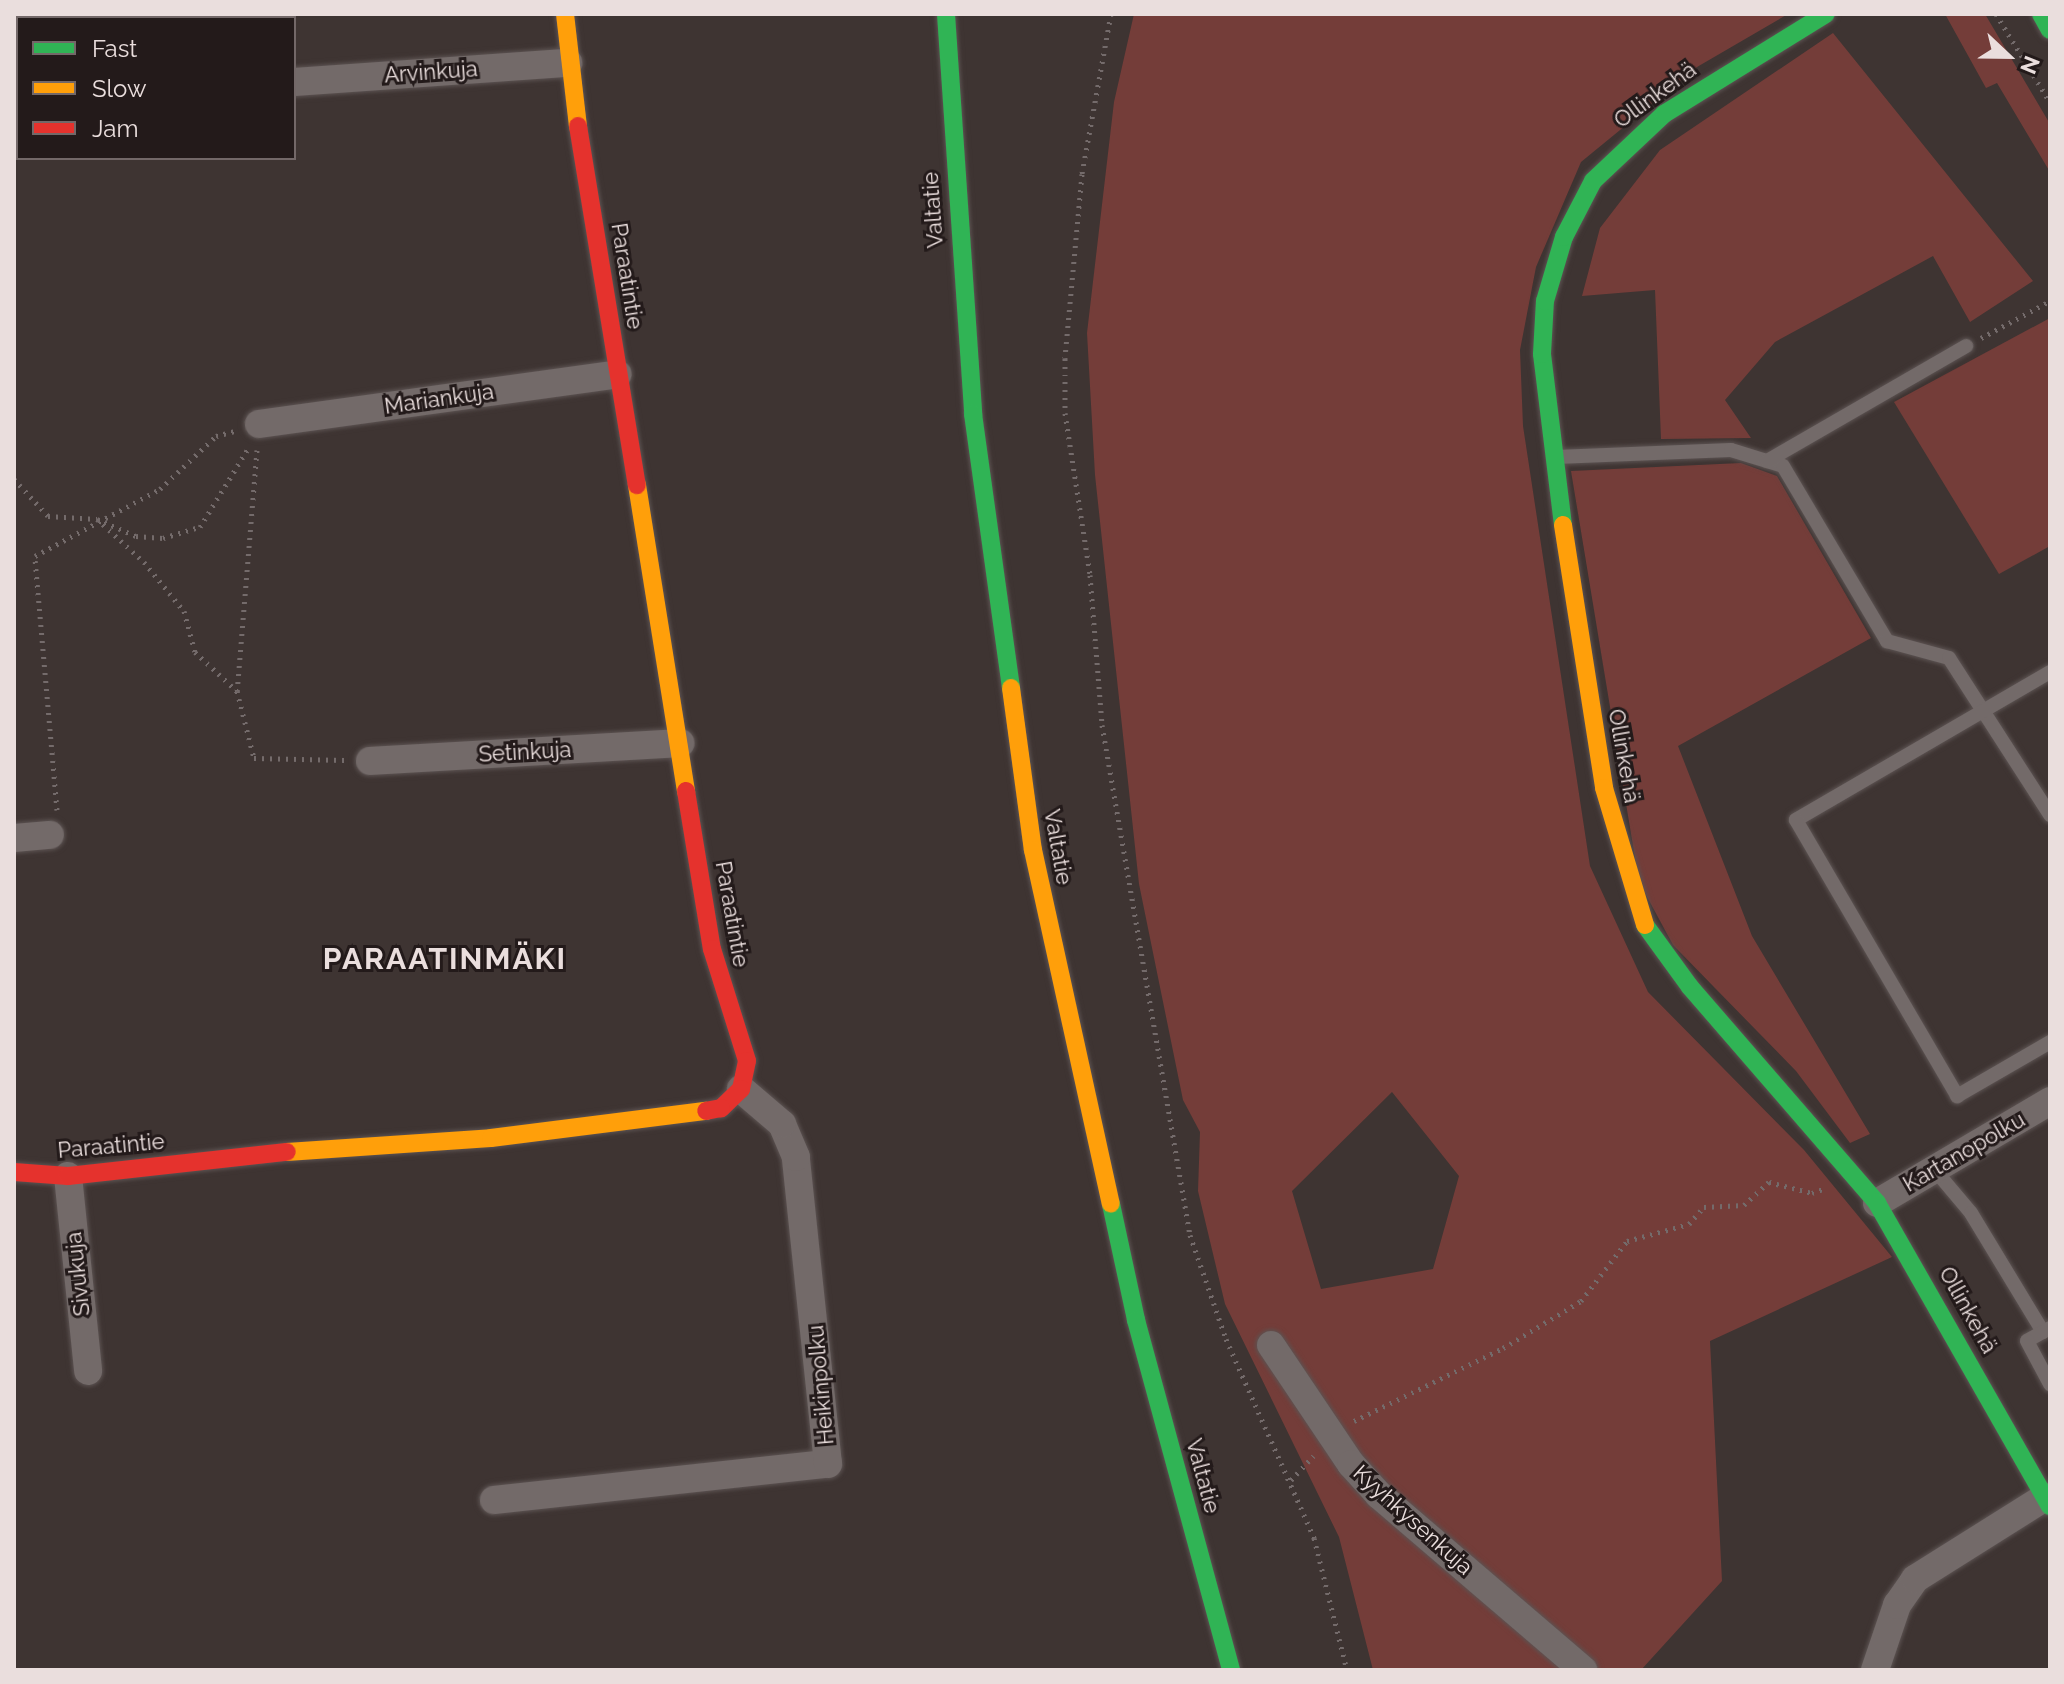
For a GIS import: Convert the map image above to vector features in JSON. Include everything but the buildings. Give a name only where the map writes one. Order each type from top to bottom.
[{"type":"main road","name":"Paraatintie","points":[[14,1172],[68,1176],[691,1114],[721,1108],[741,1089],[747,1061],[712,949],[568,63],[565,14]]},
{"type":"main road","name":"Valtatie","points":[[946,14],[973,414],[1033,850],[1136,1320],[1231,1670]]},
{"type":"main road","name":"Ollinkehä","points":[[1826,14],[1664,114],[1593,181],[1564,237],[1545,301],[1542,354],[1552,457],[1604,788],[1636,908],[1652,938],[1690,987],[1858,1177],[1877,1203],[2047,1501]]},
{"type":"main road","points":[[2041,14],[2050,30]]},
{"type":"street","name":"Arvinkuja","points":[[296,82],[568,63]]},
{"type":"street","name":"Mariankuja","points":[[259,424],[618,374]]},
{"type":"street","name":"Setinkuja","points":[[370,761],[680,743]]},
{"type":"street","points":[[14,838],[50,835]]},
{"type":"street","name":"Heikinpolku","points":[[494,1500],[828,1464],[796,1157],[782,1124],[741,1089]]},
{"type":"street","name":"Kartanopolku","points":[[1877,1203],[2050,1101]]},
{"type":"street","name":"Sivukuja","points":[[68,1176],[88,1371]]},
{"type":"street","name":"Kyyhkysenkuja","points":[[1271,1345],[1331,1437],[1379,1495],[1583,1670]]},
{"type":"street","points":[[1875,1670],[1897,1605],[1915,1579],[2047,1501]]},
{"type":"lane","points":[[1767,461],[1966,346]]},
{"type":"lane","points":[[1552,457],[1731,450],[1783,466],[1887,641],[1949,658],[1984,707],[2050,815]]},
{"type":"lane","points":[[2050,672],[1984,707],[1796,820],[1957,1096],[2050,1042]]},
{"type":"lane","points":[[1934,1169],[1971,1213],[2046,1330],[2027,1341],[2050,1384]]},
{"type":"path","points":[[1111,14],[1082,174],[1065,358],[1067,427],[1090,575],[1102,725],[1180,1195],[1207,1290],[1291,1480],[1320,1558],[1347,1670]]},
{"type":"path","points":[[1996,14],[2050,102]]},
{"type":"path","points":[[1966,346],[2050,301]]},
{"type":"path","points":[[50,835],[57,827],[56,787],[35,556],[97,519],[160,489],[216,436],[259,424]]},
{"type":"path","points":[[14,479],[48,516],[97,519],[136,536],[163,538],[200,527],[259,424]]},
{"type":"path","points":[[259,424],[237,691],[254,758],[370,761]]},
{"type":"path","points":[[97,519],[166,588],[184,611],[195,652],[237,691]]},
{"type":"path","points":[[1291,1480],[1331,1437],[1372,1409],[1503,1348],[1581,1301],[1627,1241],[1689,1224],[1704,1207],[1744,1205],[1769,1182],[1812,1193],[1858,1177]]},
{"type":"shaded area","points":[[1134,14],[1788,14],[1697,67],[1581,162],[1536,267],[1520,350],[1523,426],[1590,866],[1648,992],[1804,1150],[1892,1257],[1710,1341],[1722,1581],[1641,1670],[1373,1670],[1339,1537],[1225,1304],[1198,1191],[1200,1132],[1183,1100],[1139,884],[1095,475],[1087,333],[1114,102]],"holes":[[[1392,1092],[1459,1176],[1433,1269],[1321,1289],[1292,1191]]]},
{"type":"shaded area","points":[[1945,14],[1985,14],[2050,124],[2050,172],[1997,83],[1986,88]]},
{"type":"shaded area","points":[[1833,33],[2033,281],[1970,322],[1933,256],[1775,342],[1725,400],[1751,438],[1661,439],[1655,290],[1582,296],[1600,228],[1660,150]]},
{"type":"shaded area","points":[[2050,318],[2050,546],[1999,574],[1894,402]]},
{"type":"shaded area","points":[[1741,463],[1777,476],[1871,638],[1678,746],[1752,936],[1870,1134],[1850,1143],[1796,1071],[1673,945],[1639,882],[1571,471]]},
{"type":"traffic: fast","points":[[946,14],[973,414],[1011,688]]},
{"type":"traffic: fast","points":[[1563,525],[1542,354],[1545,301],[1564,237],[1593,181],[1664,114],[1826,14]]},
{"type":"traffic: fast","points":[[2041,14],[2050,30]]},
{"type":"traffic: fast","points":[[1645,925],[1690,987],[1877,1203],[2050,1506]]},
{"type":"traffic: fast","points":[[1111,1204],[1136,1320],[1231,1670]]},
{"type":"traffic: slow","points":[[565,14],[578,126]]},
{"type":"traffic: slow","points":[[637,485],[686,791]]},
{"type":"traffic: slow","points":[[1563,525],[1604,788],[1645,925]]},
{"type":"traffic: slow","points":[[1011,688],[1033,850],[1111,1204]]},
{"type":"traffic: slow","points":[[287,1152],[491,1138],[706,1111]]},
{"type":"traffic: jam","points":[[578,126],[637,485]]},
{"type":"traffic: jam","points":[[686,791],[712,949],[747,1061],[741,1089],[721,1108],[706,1111]]},
{"type":"traffic: jam","points":[[14,1172],[68,1176],[287,1152]]},
{"type":"district","name":"PARAATINMÄKI","points":[[445,959]]}]
